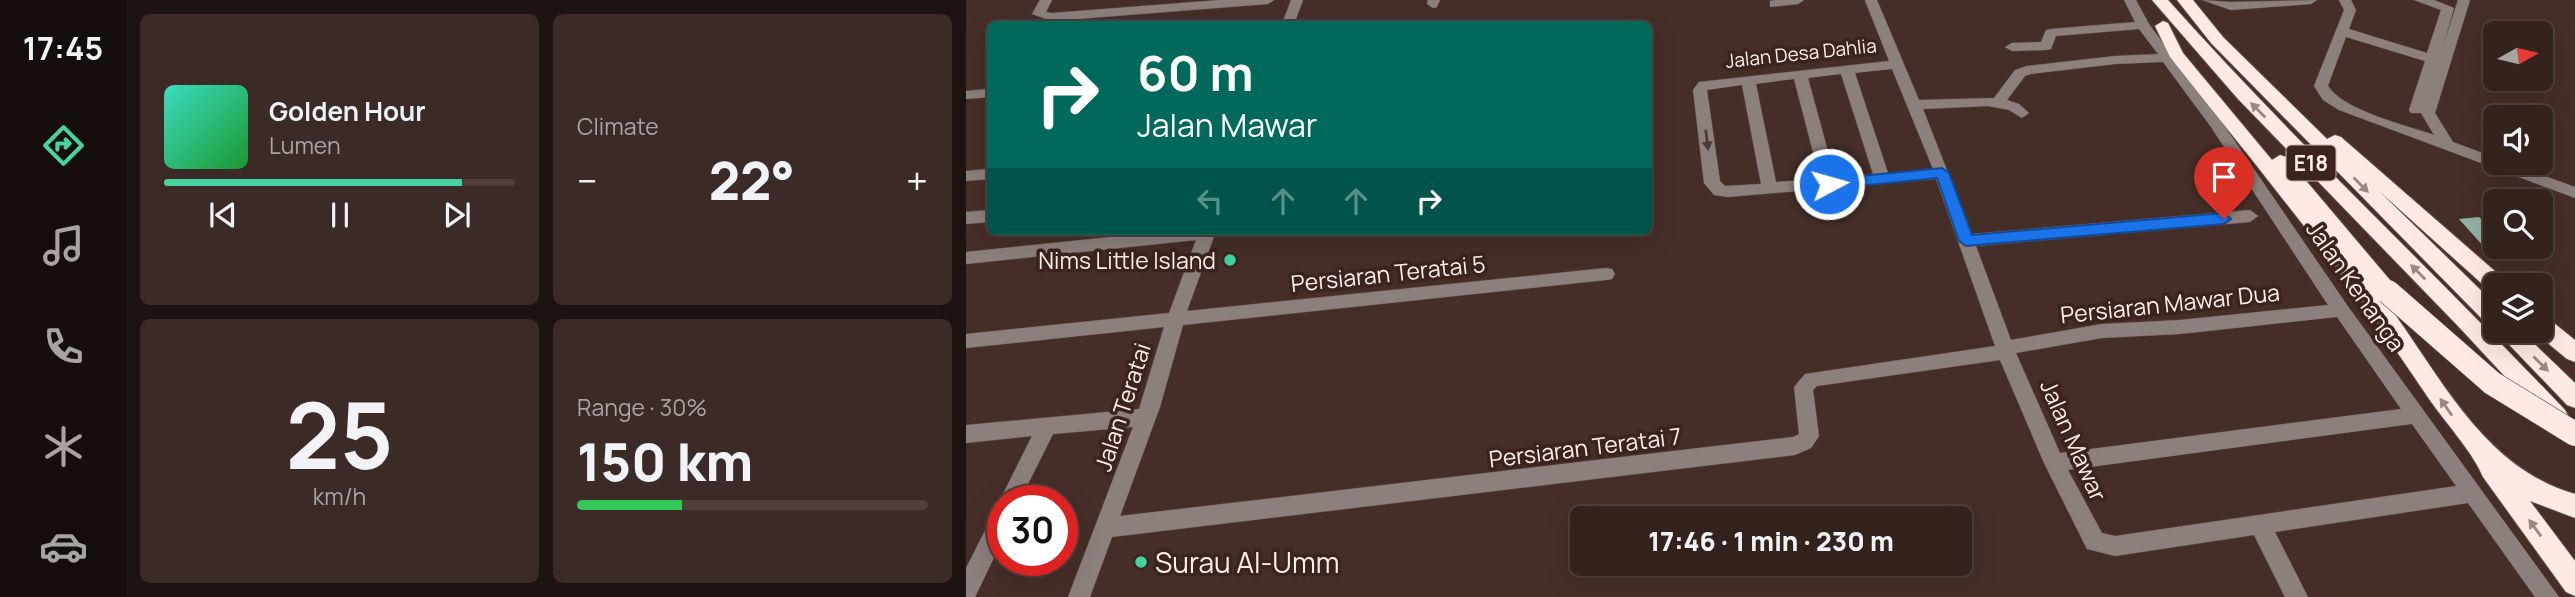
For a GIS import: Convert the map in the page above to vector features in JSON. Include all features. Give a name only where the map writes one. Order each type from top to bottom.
[{"type":"highway","name":"E18","points":[[2143,0],[2153,25],[2279,159],[2388,292],[2492,383],[2575,435]]},
{"type":"highway","name":"E18","points":[[2161,0],[2244,96],[2483,316]]},
{"type":"highway","name":"E18","points":[[2185,0],[2217,40],[2483,316]]},
{"type":"highway","points":[[2153,25],[2392,326],[2446,410],[2575,583]]},
{"type":"highway","points":[[2261,85],[2295,106],[2485,273]]},
{"type":"highway","points":[[2553,323],[2575,339]]},
{"type":"highway","points":[[2553,335],[2575,353]]},
{"type":"highway","name":"E18","points":[[2504,343],[2575,435]]},
{"type":"highway","points":[[2519,343],[2575,398]]},
{"type":"highway","points":[[2467,435],[2502,471],[2543,494],[2575,506]]},
{"type":"street","points":[[1042,5],[1038,13],[1052,17],[1156,4],[1268,0]]},
{"type":"street","points":[[1289,21],[1297,0]]},
{"type":"street","points":[[1774,4],[1798,0]]},
{"type":"street","name":"Jalan Mawar","points":[[1871,0],[1942,173],[2006,350],[2054,463],[2088,534],[2095,542],[2115,546],[2259,523],[2474,494]]},
{"type":"street","name":"Jalan Kenanga","points":[[2130,0],[2153,25],[2166,58],[2216,124],[2341,310],[2548,597]]},
{"type":"street","points":[[2208,0],[2231,6],[2311,0]]},
{"type":"street","points":[[2345,0],[2350,10],[2321,86],[2335,102],[2575,193]]},
{"type":"street","points":[[2420,0],[2448,8],[2432,59],[2422,112],[2447,144]]},
{"type":"street","points":[[2398,127],[2422,112],[2464,0]]},
{"type":"street","points":[[1147,21],[1156,4]]},
{"type":"street","points":[[2012,47],[2046,46],[2051,33],[2153,25]]},
{"type":"street","points":[[2342,31],[2432,59]]},
{"type":"street","points":[[1998,102],[2020,73],[2027,70],[2115,60],[2166,58]]},
{"type":"street","name":"Jalan Desa Dahlia","points":[[1770,189],[1728,192],[1720,191],[1712,183],[1700,90],[1709,83],[1898,64]]},
{"type":"street","points":[[1847,70],[1882,179]]},
{"type":"street","points":[[1800,75],[1829,184]]},
{"type":"street","points":[[1748,80],[1770,189],[1942,173]]},
{"type":"street","points":[[966,95],[987,93]]},
{"type":"street","points":[[1914,105],[1998,102],[2017,107],[2022,113]]},
{"type":"street","points":[[966,176],[987,174]]},
{"type":"street","points":[[966,218],[987,216]]},
{"type":"street","points":[[1966,241],[2250,216]]},
{"type":"street","points":[[966,258],[1088,238],[1145,235]]},
{"type":"street","name":"Jalan Teratai","points":[[1079,597],[1107,528],[1146,417],[1176,318],[1207,235]]},
{"type":"street","name":"Persiaran Teratai 5","points":[[966,341],[1606,274]]},
{"type":"street","name":"Persiaran Mawar Dua","points":[[2006,350],[2102,331],[2180,327],[2341,310]]},
{"type":"street","name":"Persiaran Teratai 7","points":[[1107,528],[1784,448],[1804,442],[1808,436],[1803,387],[1812,379],[2006,350]]},
{"type":"street","points":[[2054,463],[2417,415]]},
{"type":"street","points":[[966,434],[1146,417]]},
{"type":"street","points":[[1018,485],[1047,426]]},
{"type":"street","points":[[2259,523],[2297,597]]},
{"type":"street","points":[[966,591],[987,548]]},
{"type":"building","points":[[2479,217],[2483,221],[2483,246],[2459,219]]},
{"type":"place","name":"Nims Little Island","points":[[1230,260]]},
{"type":"place","name":"Surau Al-Umm","points":[[1141,562]]},
{"type":"route","points":[[1829,184],[1942,173],[1966,241],[2224,219]]}]
